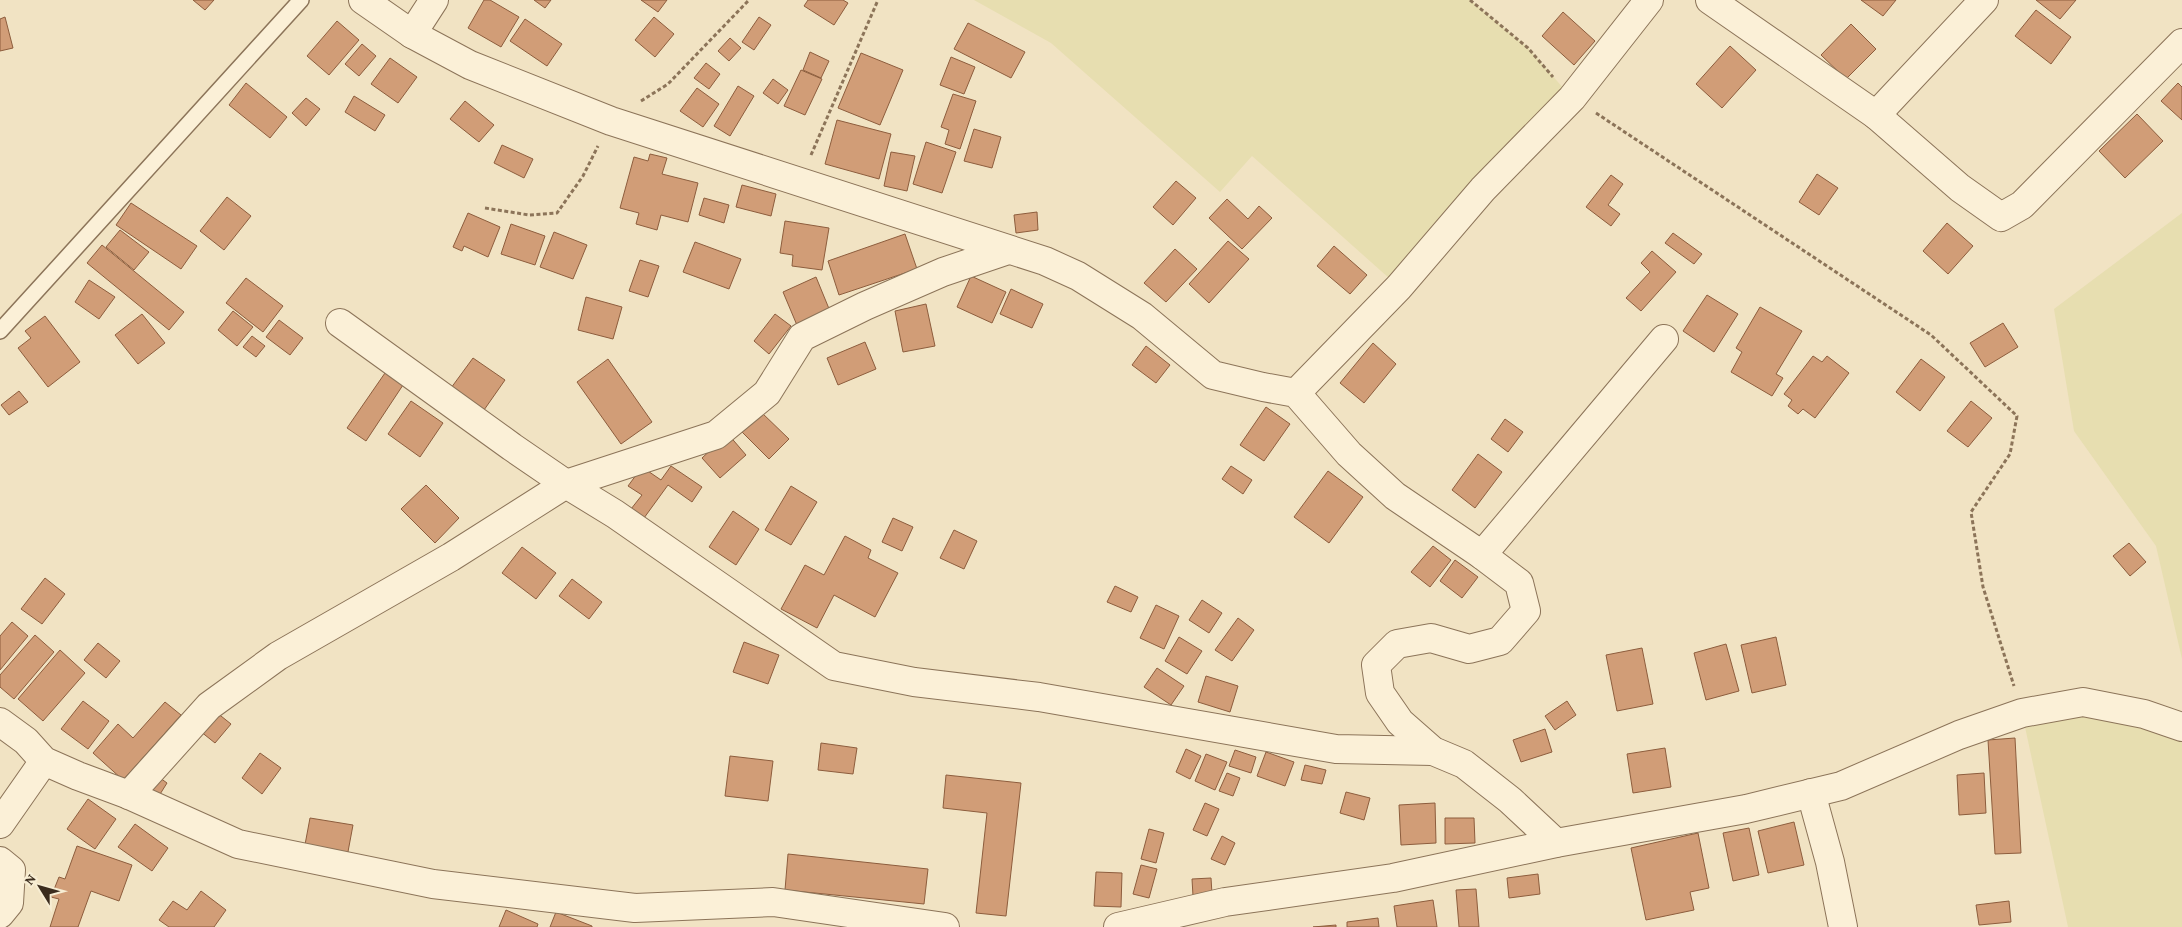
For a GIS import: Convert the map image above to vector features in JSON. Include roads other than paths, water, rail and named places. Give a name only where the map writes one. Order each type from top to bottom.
[{"type":"street","points":[[363,0],[412,34],[470,65],[611,121],[1045,261],[1078,276],[1142,316],[1213,375],[1296,393],[1349,454],[1395,496],[1482,555],[1519,583],[1526,611],[1500,641],[1469,649],[1431,638],[1397,644],[1376,665],[1380,693],[1400,722],[1433,751],[1464,764],[1510,800],[1556,843]]},
{"type":"street","points":[[412,34],[434,0]]},
{"type":"street","points":[[1296,393],[1398,287],[1483,189],[1572,98],[1649,0]]},
{"type":"street","points":[[1710,0],[1876,115],[1960,188],[2000,217],[2022,205],[2182,43]]},
{"type":"street","points":[[1876,115],[1984,0]]},
{"type":"street","points":[[129,795],[209,706],[278,656],[451,557],[566,484],[622,464],[716,435],[767,393],[802,336],[943,272],[1008,250]]},
{"type":"street","points":[[340,323],[566,484],[615,514],[834,666],[914,682],[1039,697],[1336,749],[1433,751]]},
{"type":"street","points":[[1482,555],[1664,339]]},
{"type":"street","points":[[1118,927],[1225,902],[1392,878],[1556,843],[1746,809],[1841,786],[1958,735],[2022,713],[2083,702],[2144,714],[2182,727]]},
{"type":"street","points":[[0,722],[26,741],[44,761],[129,795],[238,844],[433,884],[627,917],[773,902],[945,927]]},
{"type":"street","points":[[0,824],[44,761]]},
{"type":"street","points":[[1811,793],[1830,862],[1842,927]]},
{"type":"street","points":[[0,861],[11,870],[9,903],[0,914]]},
{"type":"lane","points":[[0,331],[301,0]]}]
